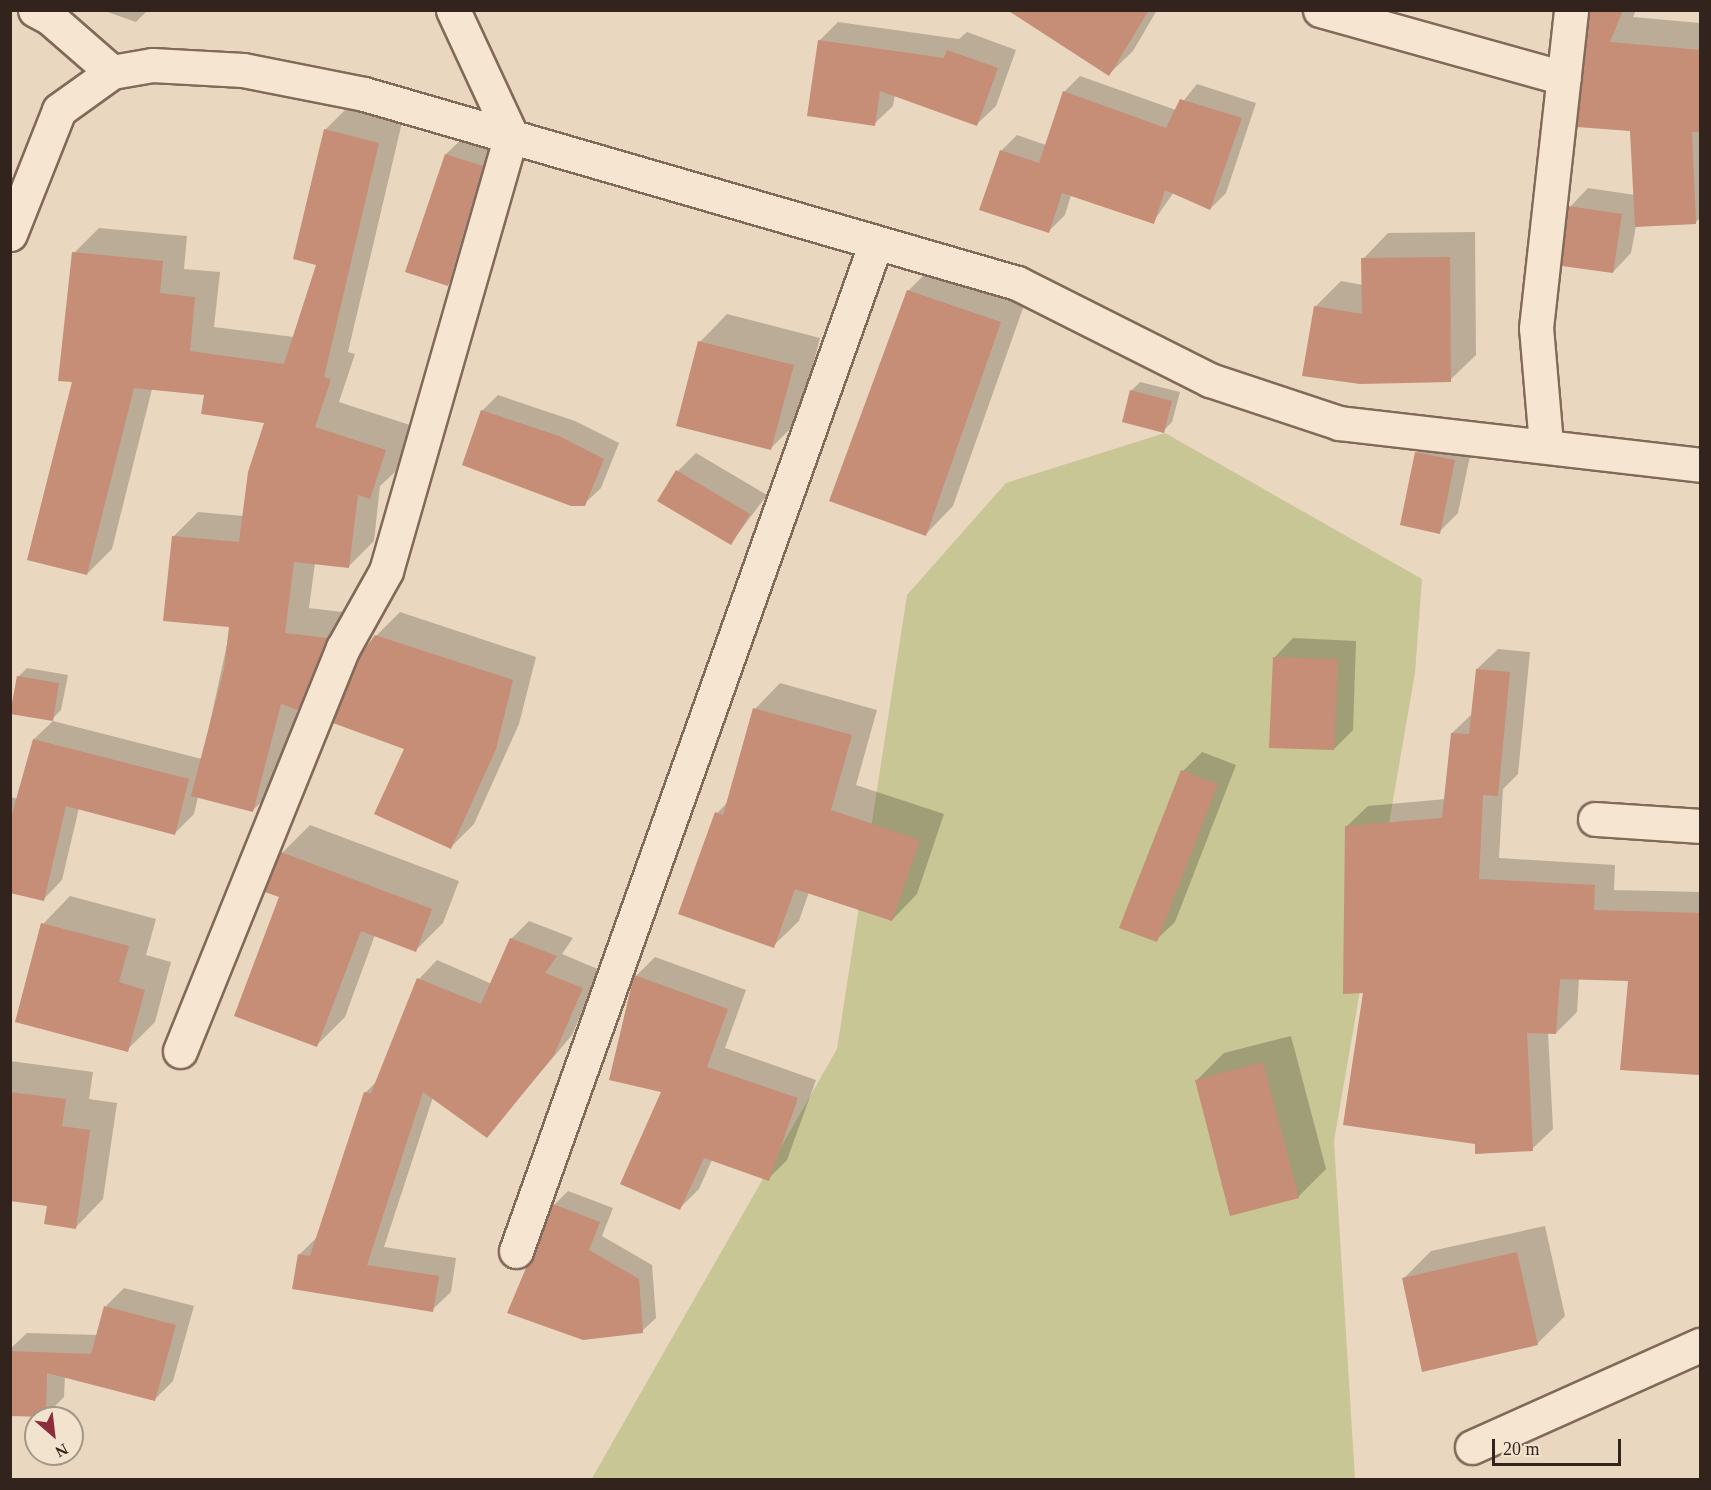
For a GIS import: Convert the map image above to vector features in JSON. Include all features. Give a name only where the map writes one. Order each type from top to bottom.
[{"type":"street","points":[[34,10],[50,18],[112,72]]},
{"type":"street","points":[[180,1051],[343,648],[386,571],[511,135],[453,10]]},
{"type":"street","points":[[1320,10],[1564,78]]},
{"type":"street","points":[[1546,444],[1536,328],[1571,10]]},
{"type":"street","points":[[10,234],[59,110],[112,72],[152,65],[243,70],[364,94],[1017,283],[1210,380],[1339,423],[1546,444],[1701,465]]},
{"type":"street","points":[[516,1251],[876,242]]},
{"type":"street","points":[[1595,819],[1701,826]]},
{"type":"street","points":[[1472,1447],[1701,1345]]},
{"type":"shaded area","points":[[1165,433],[1422,579],[1415,673],[1334,1141],[1355,1479],[591,1480],[837,1049],[907,595],[1006,483]]},
{"type":"building","points":[[1007,10],[1149,10],[1109,76]]},
{"type":"building","points":[[1589,10],[1623,10],[1610,42],[1701,50],[1701,132],[1692,132],[1696,224],[1635,227],[1630,131],[1577,127]]},
{"type":"building","points":[[818,40],[944,58],[947,50],[998,68],[977,126],[880,91],[875,126],[807,116]]},
{"type":"building","points":[[1063,91],[1166,128],[1180,99],[1242,118],[1210,210],[1165,190],[1154,224],[1062,193],[1049,233],[979,210],[1000,150],[1039,163]]},
{"type":"building","points":[[324,129],[379,143],[324,377],[331,379],[315,427],[386,450],[370,499],[358,495],[349,568],[294,562],[285,633],[327,638],[298,710],[281,704],[253,812],[191,796],[224,669],[229,627],[163,621],[172,536],[239,542],[248,472],[264,423],[201,414],[204,395],[134,388],[87,575],[27,560],[72,382],[58,381],[72,252],[163,261],[160,293],[195,297],[190,351],[284,364],[316,265],[293,259]]},
{"type":"building","points":[[445,154],[483,166],[448,286],[405,272]]},
{"type":"building","points":[[1568,206],[1622,214],[1613,273],[1562,266]]},
{"type":"building","points":[[1450,257],[1451,382],[1360,384],[1302,376],[1314,306],[1362,314],[1361,258]]},
{"type":"building","points":[[907,290],[1001,322],[926,536],[829,501]]},
{"type":"building","points":[[698,341],[794,365],[771,450],[676,426]]},
{"type":"building","points":[[1130,390],[1172,401],[1164,433],[1122,422]]},
{"type":"building","points":[[481,410],[559,436],[604,459],[585,506],[571,506],[462,465]]},
{"type":"building","points":[[1415,452],[1455,460],[1440,534],[1400,525]]},
{"type":"building","points":[[676,470],[750,514],[731,545],[657,501]]},
{"type":"building","points":[[375,635],[513,680],[496,749],[451,849],[374,814],[404,749],[333,723],[360,656]]},
{"type":"building","points":[[1273,657],[1338,659],[1334,750],[1269,748]]},
{"type":"building","points":[[1476,669],[1510,672],[1498,796],[1483,795],[1479,879],[1595,885],[1594,910],[1701,913],[1699,1075],[1620,1070],[1628,981],[1560,979],[1556,1034],[1527,1033],[1533,1151],[1475,1154],[1475,1144],[1343,1125],[1363,993],[1343,994],[1345,826],[1442,818],[1451,733],[1469,734]]},
{"type":"building","points":[[17,676],[59,683],[53,721],[10,714]]},
{"type":"building","points":[[753,708],[852,735],[831,810],[920,840],[892,921],[795,889],[774,948],[678,914],[715,812],[723,815]]},
{"type":"building","points":[[33,739],[189,779],[175,835],[66,806],[44,901],[10,893],[10,821]]},
{"type":"building","points":[[1181,770],[1218,784],[1157,942],[1119,928]]},
{"type":"building","points":[[281,852],[432,909],[416,952],[361,931],[317,1047],[234,1016],[279,897],[265,892]]},
{"type":"building","points":[[41,923],[129,946],[119,982],[145,990],[128,1052],[15,1022]]},
{"type":"building","points":[[510,938],[557,956],[545,973],[583,988],[554,1055],[487,1138],[423,1092],[367,1265],[439,1276],[433,1312],[292,1289],[298,1254],[310,1256],[364,1092],[371,1093],[417,978],[481,1004]]},
{"type":"building","points":[[634,975],[728,1009],[707,1067],[798,1098],[769,1181],[704,1158],[680,1210],[620,1184],[661,1092],[609,1080]]},
{"type":"building","points":[[1263,1062],[1299,1198],[1230,1216],[1195,1080]]},
{"type":"building","points":[[10,1092],[66,1099],[62,1126],[90,1130],[76,1229],[44,1224],[47,1206],[10,1201]]},
{"type":"building","points":[[553,1204],[600,1222],[589,1250],[639,1279],[643,1333],[583,1340],[507,1313]]},
{"type":"building","points":[[1517,1252],[1538,1345],[1422,1372],[1402,1278]]},
{"type":"building","points":[[104,1306],[176,1325],[155,1401],[47,1373],[46,1406],[24,1406],[24,1416],[10,1416],[10,1351],[91,1354]]}]
